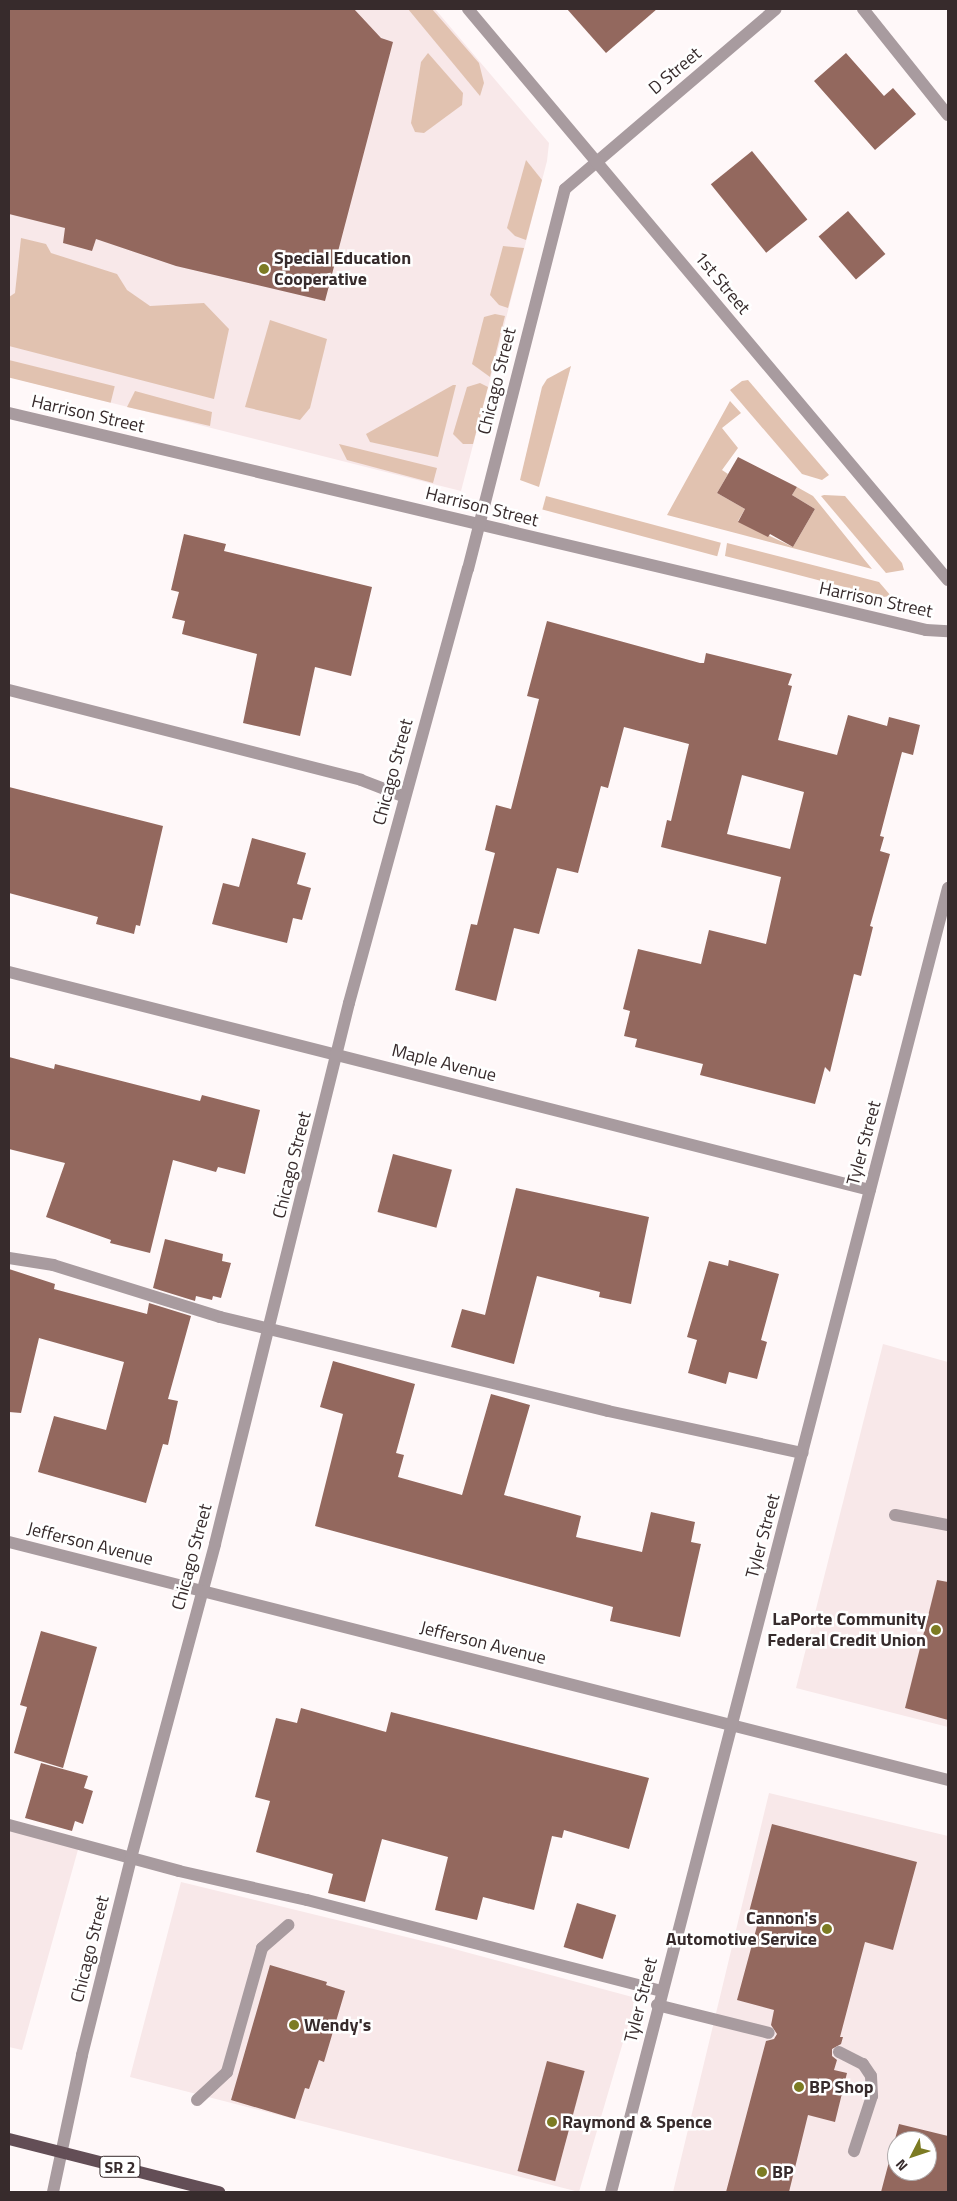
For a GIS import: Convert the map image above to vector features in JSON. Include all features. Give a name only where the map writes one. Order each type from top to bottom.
[{"type":"main road","name":"SR 2","points":[[9,2139],[219,2192]]},
{"type":"street","name":"1st Street","points":[[468,9],[948,580]]},
{"type":"street","name":"D Street","points":[[596,161],[776,9]]},
{"type":"street","points":[[863,9],[948,115]]},
{"type":"street","name":"Chicago Street","points":[[53,2192],[82,2055],[131,1858],[338,1055],[479,524],[565,189],[596,161]]},
{"type":"street","name":"Harrison Street","points":[[9,413],[926,630],[948,631]]},
{"type":"street","points":[[9,690],[361,780],[405,798]]},
{"type":"street","name":"Tyler Street","points":[[611,2192],[657,2005],[803,1453],[948,888]]},
{"type":"street","name":"Maple Avenue","points":[[9,972],[870,1190]]},
{"type":"street","points":[[9,1258],[53,1265],[220,1317],[608,1412],[803,1453]]},
{"type":"street","points":[[895,1515],[948,1525]]},
{"type":"street","name":"Jefferson Avenue","points":[[9,1542],[948,1780]]},
{"type":"street","points":[[9,1825],[131,1858],[307,1900],[661,1991]]},
{"type":"street","points":[[197,2100],[227,2072],[262,1948],[288,1926]]},
{"type":"street","points":[[657,2005],[768,2033]]},
{"type":"street","points":[[839,2052],[863,2064],[871,2076],[872,2096],[854,2151]]},
{"type":"shaded area","name":"Special Education Cooperative","points":[[9,9],[435,9],[549,143],[547,161],[461,491],[9,377]]},
{"type":"shaded area","points":[[408,9],[432,9],[479,63],[484,83],[480,96]]},
{"type":"shaded area","points":[[428,53],[463,93],[462,105],[424,133],[415,132],[411,123],[421,62]]},
{"type":"shaded area","points":[[526,160],[542,180],[526,240],[515,236],[507,228]]},
{"type":"shaded area","points":[[21,238],[46,244],[51,253],[117,274],[127,290],[150,306],[204,303],[229,329],[214,399],[9,346],[9,297],[15,293]]},
{"type":"shaded area","points":[[503,246],[524,248],[508,308],[499,305],[490,295]]},
{"type":"shaded area","points":[[495,314],[505,316],[490,377],[472,364],[484,317]]},
{"type":"shaded area","points":[[270,320],[327,339],[310,408],[300,420],[245,407]]},
{"type":"shaded area","points":[[9,360],[115,386],[111,403],[9,378]]},
{"type":"shaded area","points":[[571,366],[539,487],[520,480],[542,387],[547,379]]},
{"type":"shaded area","points":[[748,380],[829,475],[822,480],[802,474],[730,390],[742,381]]},
{"type":"shaded area","points":[[480,383],[488,387],[473,444],[463,444],[453,434],[467,387]]},
{"type":"shaded area","points":[[456,385],[438,457],[370,442],[366,434]]},
{"type":"shaded area","points":[[135,391],[212,412],[210,426],[127,407]]},
{"type":"shaded area","points":[[730,401],[741,413],[722,428],[738,448],[722,470],[728,474],[717,493],[745,509],[738,521],[793,547],[815,509],[792,495],[797,487],[813,496],[872,569],[667,515]]},
{"type":"shaded area","points":[[339,444],[437,468],[433,483],[347,460]]},
{"type":"shaded area","points":[[546,496],[721,543],[717,556],[542,510]]},
{"type":"shaded area","points":[[821,496],[845,496],[902,563],[904,570],[886,573]]},
{"type":"shaded area","points":[[727,543],[879,582],[891,596],[883,597],[725,556]]},
{"type":"shaded area","points":[[883,1344],[948,1362],[948,1727],[796,1688]]},
{"type":"shaded area","points":[[769,1793],[948,1836],[948,2192],[673,2192]]},
{"type":"shaded area","points":[[9,1826],[79,1846],[22,2050],[9,2047]]},
{"type":"shaded area","points":[[181,1882],[443,1946],[636,1998],[579,2192],[130,2077]]},
{"type":"building","points":[[9,9],[354,9],[381,38],[393,42],[325,301],[176,266],[96,239],[92,251],[63,243],[65,228],[9,214]]},
{"type":"building","points":[[567,9],[657,9],[606,53]]},
{"type":"building","points":[[846,53],[884,96],[893,88],[916,114],[875,150],[814,81]]},
{"type":"building","points":[[752,151],[807,219],[766,253],[711,184]]},
{"type":"building","points":[[848,211],[885,254],[856,280],[819,237]]},
{"type":"building","points":[[738,457],[797,487],[792,495],[815,509],[793,547],[770,534],[768,537],[738,522],[745,509],[717,493]]},
{"type":"building","points":[[184,534],[226,544],[224,551],[372,587],[351,676],[315,667],[300,736],[243,723],[257,654],[182,634],[185,621],[172,618],[179,592],[171,590]]},
{"type":"building","points":[[547,621],[700,663],[704,663],[706,653],[792,674],[788,685],[792,686],[778,740],[837,755],[848,715],[887,726],[889,717],[920,725],[913,755],[902,752],[880,836],[884,837],[880,851],[890,854],[870,926],[873,927],[861,976],[854,974],[830,1072],[825,1067],[815,1104],[700,1075],[703,1064],[635,1047],[637,1039],[624,1036],[630,1011],[623,1009],[638,949],[701,964],[709,930],[766,944],[781,877],[661,847],[667,820],[671,821],[689,744],[624,727],[608,788],[601,786],[578,873],[557,868],[539,934],[514,928],[496,1001],[455,990],[471,924],[477,925],[495,853],[485,850],[496,805],[511,809],[539,699],[527,696]],"holes":[[[742,775],[804,792],[790,849],[727,834]]]},
{"type":"building","points":[[9,787],[163,826],[140,926],[136,925],[134,934],[96,924],[98,917],[9,893]]},
{"type":"building","points":[[252,838],[306,853],[297,884],[311,888],[302,920],[293,918],[287,943],[212,924],[223,883],[239,887]]},
{"type":"building","points":[[9,1057],[54,1069],[55,1064],[200,1101],[202,1095],[260,1110],[245,1174],[218,1167],[216,1172],[173,1160],[150,1253],[110,1243],[111,1240],[46,1217],[65,1163],[9,1149]]},
{"type":"building","points":[[393,1154],[452,1170],[436,1228],[377,1212]]},
{"type":"building","points":[[516,1188],[649,1217],[631,1304],[599,1297],[600,1292],[537,1276],[514,1364],[451,1347],[462,1309],[485,1315]]},
{"type":"building","points":[[165,1239],[223,1254],[222,1261],[231,1263],[221,1298],[213,1296],[212,1300],[196,1296],[195,1301],[153,1288]]},
{"type":"building","points":[[729,1260],[779,1274],[761,1340],[767,1342],[757,1379],[729,1372],[726,1384],[688,1373],[697,1340],[687,1337],[709,1261],[728,1266]]},
{"type":"building","points":[[9,1269],[55,1284],[54,1289],[147,1314],[149,1303],[191,1316],[168,1399],[178,1401],[168,1445],[163,1444],[146,1503],[38,1472],[54,1416],[106,1430],[124,1362],[39,1338],[21,1413],[9,1412]]},
{"type":"building","points":[[333,1361],[415,1384],[396,1453],[404,1455],[398,1477],[462,1495],[491,1394],[530,1405],[504,1495],[581,1516],[576,1537],[642,1552],[651,1512],[695,1522],[691,1542],[701,1544],[680,1637],[610,1621],[613,1607],[315,1526],[343,1414],[320,1407]]},
{"type":"building","name":"LaPorte Community Federal Credit Union","points":[[937,1580],[948,1582],[948,1720],[905,1708]]},
{"type":"building","points":[[41,1631],[97,1647],[63,1768],[14,1753],[27,1707],[20,1705]]},
{"type":"building","points":[[301,1708],[386,1732],[391,1712],[649,1778],[629,1849],[564,1830],[562,1838],[552,1836],[534,1910],[483,1897],[477,1920],[435,1910],[448,1857],[382,1839],[365,1902],[328,1893],[333,1874],[256,1852],[270,1801],[255,1797],[276,1718],[297,1723]]},
{"type":"building","points":[[41,1763],[88,1776],[84,1788],[93,1791],[83,1824],[75,1821],[72,1831],[25,1818]]},
{"type":"building","name":"Cannon's Automotive Service","points":[[772,1824],[917,1862],[893,1950],[865,1942],[840,2037],[843,2037],[841,2044],[832,2049],[832,2056],[837,2060],[834,2070],[847,2073],[835,2122],[808,2115],[789,2192],[726,2192],[766,2041],[774,2039],[777,2034],[771,2025],[774,2010],[737,2000],[760,1915],[749,1912]]},
{"type":"building","points":[[577,1903],[616,1915],[603,1959],[564,1947]]},
{"type":"building","name":"Wendy's","points":[[270,1965],[327,1982],[326,1985],[345,1991],[324,2062],[319,2060],[309,2089],[305,2088],[295,2119],[231,2100]]},
{"type":"building","name":"Raymond & Spence","points":[[547,2061],[585,2071],[555,2181],[517,2171]]},
{"type":"building","points":[[899,2124],[928,2131],[897,2131]]},
{"type":"building","points":[[937,2133],[948,2136],[948,2192],[881,2192],[887,2169],[887,2181],[937,2181]]},
{"type":"place","name":"Special Education Cooperative","points":[[264,269]]},
{"type":"place","name":"LaPorte Community Federal Credit Union","points":[[936,1630]]},
{"type":"place","name":"Cannon's Automotive Service","points":[[827,1929]]},
{"type":"place","name":"Wendy's","points":[[294,2025]]},
{"type":"place","name":"BP Shop","points":[[799,2087]]},
{"type":"place","name":"Raymond & Spence","points":[[552,2122]]},
{"type":"place","name":"BP","points":[[762,2172]]}]
